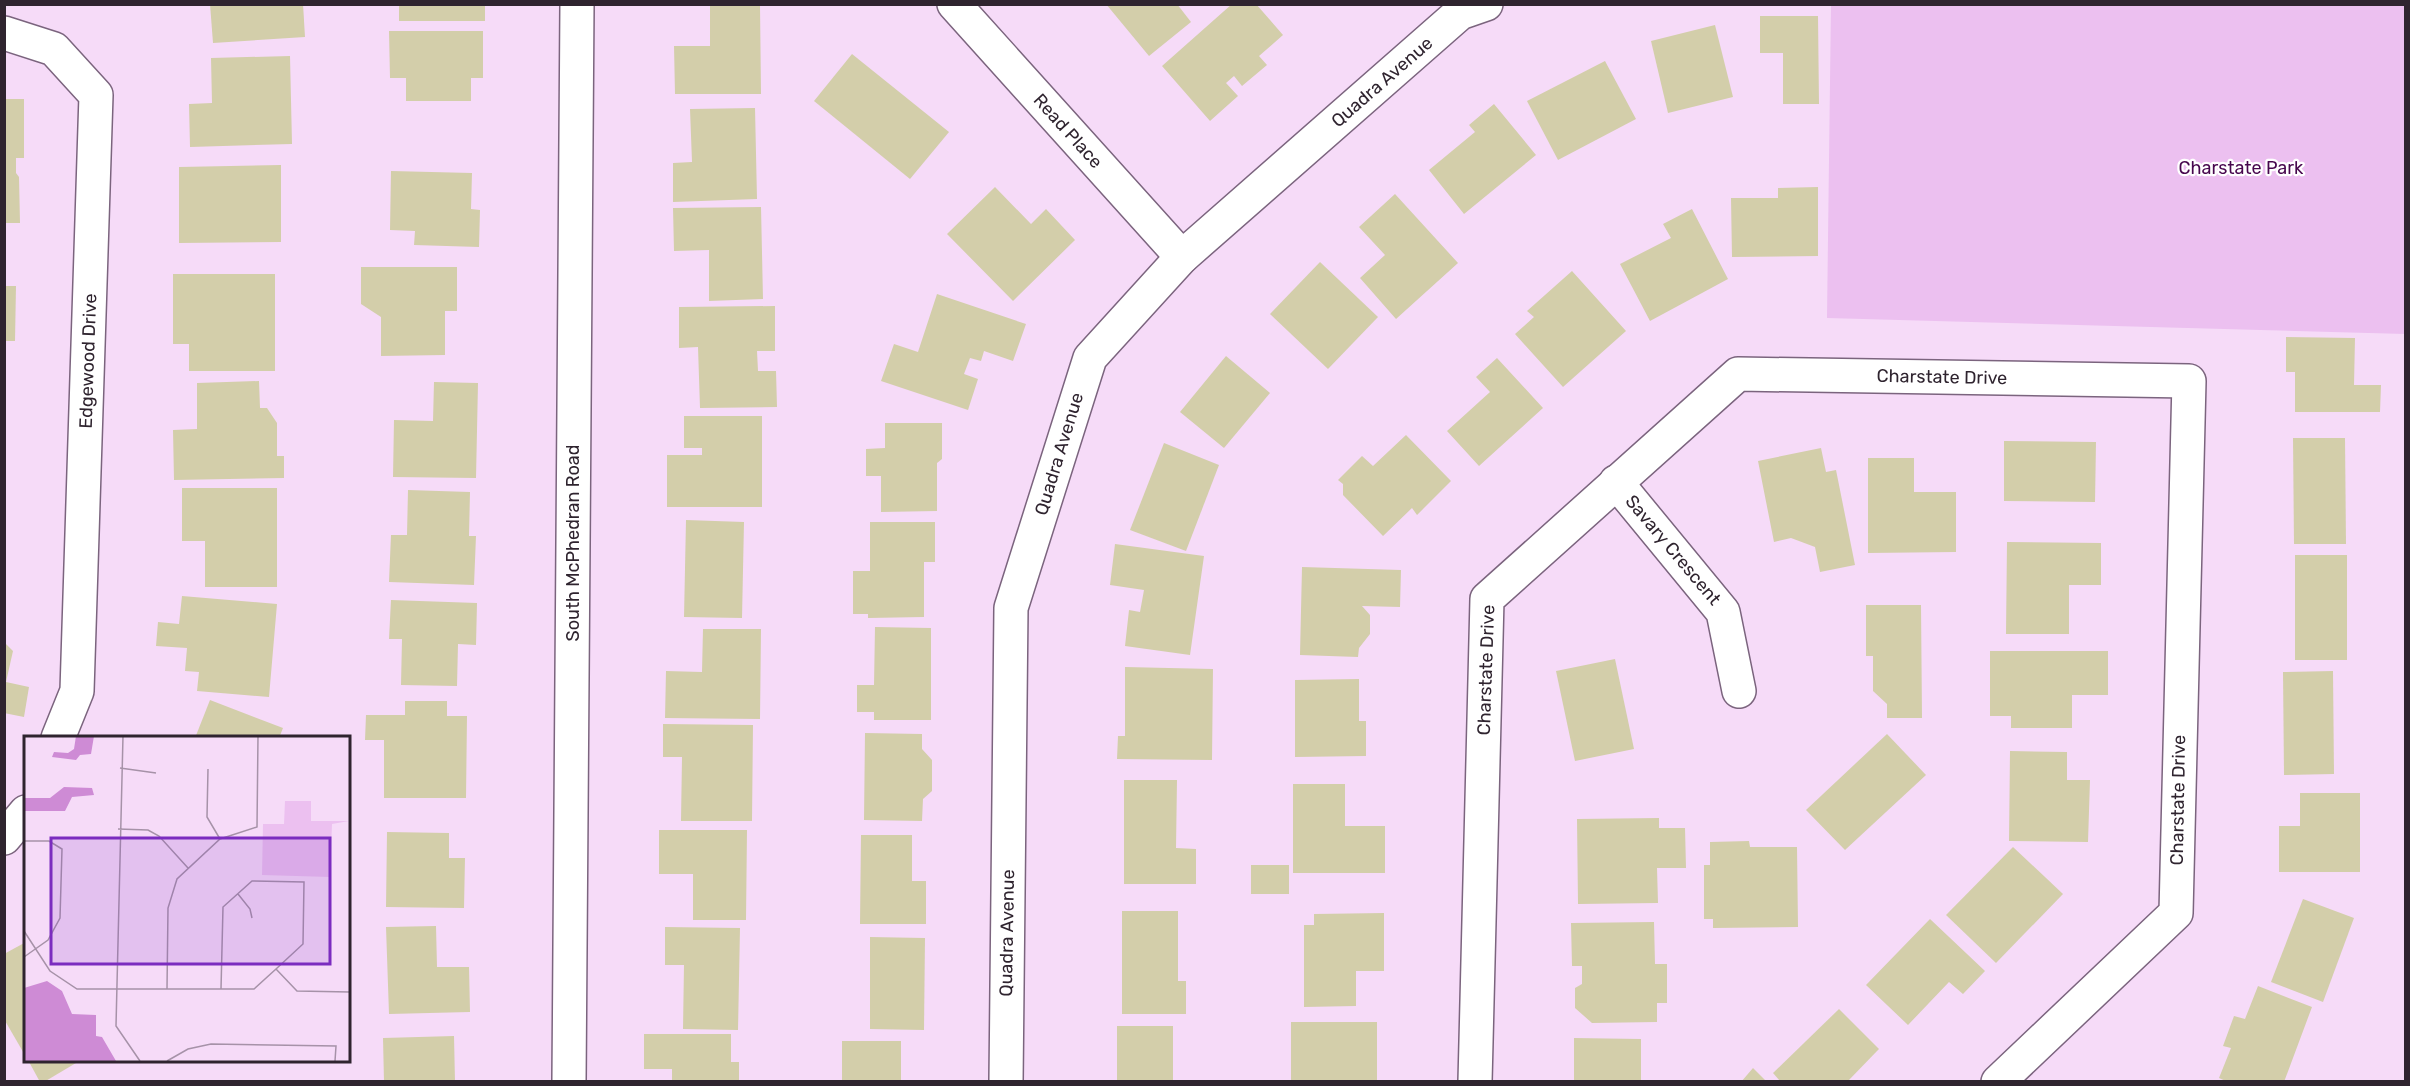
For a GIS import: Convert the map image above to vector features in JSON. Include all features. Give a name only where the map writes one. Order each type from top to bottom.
[{"type":"street","name":"South McPhedran Road","points":[[569,1082],[577,4]]},
{"type":"street","name":"Read Place","points":[[954,4],[1182,257]]},
{"type":"street","name":"Quadra Avenue","points":[[1006,1082],[1011,608],[1090,358],[1182,257],[1467,7]]},
{"type":"street","name":"Edgewood Drive","points":[[4,33],[54,49],[96,95],[77,691],[59,736]]},
{"type":"street","name":"Charstate Drive","points":[[1475,1082],[1487,599],[1738,374],[2189,381],[2176,913],[1998,1082]]},
{"type":"street","name":"Savary Crescent","points":[[1616,482],[1723,612],[1739,691]]},
{"type":"street","points":[[4,838],[24,814]]},
{"type":"green space","name":"Charstate Park","points":[[1831,5],[2405,5],[2405,334],[1827,318]]},
{"type":"building","points":[[210,4],[303,4],[305,37],[213,43]]},
{"type":"building","points":[[399,4],[485,4],[485,21],[399,21]]},
{"type":"building","points":[[1106,4],[1177,4],[1191,22],[1149,56]]},
{"type":"building","points":[[1232,4],[1256,4],[1283,35],[1259,56],[1267,65],[1242,86],[1234,76],[1226,83],[1238,96],[1210,121],[1162,66]]},
{"type":"building","points":[[710,5],[760,5],[761,94],[675,94],[674,46],[710,46]]},
{"type":"building","points":[[1760,16],[1818,16],[1819,104],[1783,104],[1783,53],[1760,53]]},
{"type":"building","points":[[1715,25],[1733,97],[1668,113],[1651,41]]},
{"type":"building","points":[[389,31],[483,31],[483,78],[471,78],[471,101],[406,101],[406,78],[390,78]]},
{"type":"building","points":[[852,54],[949,132],[910,179],[814,101]]},
{"type":"building","points":[[290,56],[292,144],[190,147],[189,104],[212,103],[211,58]]},
{"type":"building","points":[[1605,61],[1636,119],[1558,160],[1527,101]]},
{"type":"building","points":[[4,99],[24,99],[24,158],[16,158],[16,173],[19,177],[20,223],[4,223]]},
{"type":"building","points":[[1494,104],[1536,155],[1464,214],[1429,170],[1475,132],[1469,125]]},
{"type":"building","points":[[755,108],[757,199],[673,202],[673,163],[692,162],[690,109]]},
{"type":"building","points":[[281,165],[281,242],[179,243],[179,167]]},
{"type":"building","points":[[391,171],[472,173],[471,209],[480,210],[479,247],[414,245],[415,231],[390,230]]},
{"type":"building","points":[[995,187],[1031,224],[1046,209],[1075,240],[1013,301],[947,234]]},
{"type":"building","points":[[1818,187],[1818,256],[1732,257],[1731,198],[1778,198],[1778,188]]},
{"type":"building","points":[[1395,194],[1458,263],[1396,319],[1360,278],[1385,255],[1359,227]]},
{"type":"building","points":[[761,207],[763,299],[709,301],[709,250],[674,251],[673,208]]},
{"type":"building","points":[[1692,209],[1728,279],[1650,321],[1620,264],[1671,238],[1663,224]]},
{"type":"building","points":[[1320,262],[1378,317],[1328,369],[1270,314]]},
{"type":"building","points":[[361,267],[457,267],[457,311],[445,311],[445,355],[381,356],[381,317],[361,304]]},
{"type":"building","points":[[1572,271],[1626,331],[1563,387],[1515,334],[1534,317],[1527,311]]},
{"type":"building","points":[[173,274],[275,274],[275,371],[189,371],[189,344],[173,344]]},
{"type":"building","points":[[4,286],[16,286],[15,341],[4,341]]},
{"type":"building","points":[[937,294],[1026,324],[1013,361],[984,351],[981,361],[970,358],[964,374],[978,379],[968,410],[881,381],[894,344],[918,352]]},
{"type":"building","points":[[775,306],[775,351],[757,351],[758,371],[776,371],[777,407],[700,408],[698,347],[679,348],[679,307]]},
{"type":"building","points":[[2286,337],[2355,338],[2354,385],[2381,385],[2380,412],[2295,412],[2295,372],[2286,372]]},
{"type":"building","points":[[1226,356],[1270,393],[1224,448],[1180,412]]},
{"type":"building","points":[[1497,358],[1543,408],[1479,466],[1447,431],[1490,392],[1476,377]]},
{"type":"building","points":[[259,381],[260,408],[267,408],[277,423],[277,456],[284,456],[284,478],[174,480],[173,430],[197,429],[197,383]]},
{"type":"building","points":[[434,382],[478,383],[476,478],[393,477],[394,420],[433,421]]},
{"type":"building","points":[[684,416],[762,416],[762,507],[667,507],[667,455],[702,455],[702,448],[684,448]]},
{"type":"building","points":[[885,423],[942,423],[942,459],[937,463],[937,511],[881,512],[881,476],[866,476],[866,449],[885,448]]},
{"type":"building","points":[[1406,435],[1451,481],[1417,515],[1412,508],[1383,536],[1343,495],[1343,484],[1338,480],[1362,456],[1373,466]]},
{"type":"building","points":[[2293,438],[2345,438],[2346,544],[2294,544]]},
{"type":"building","points":[[2004,441],[2096,442],[2095,502],[2004,501]]},
{"type":"building","points":[[1164,443],[1219,465],[1186,551],[1130,530]]},
{"type":"building","points":[[1821,448],[1826,472],[1836,470],[1855,565],[1820,572],[1815,547],[1791,538],[1774,542],[1758,461]]},
{"type":"building","points":[[1868,458],[1914,458],[1914,492],[1956,492],[1956,552],[1868,553]]},
{"type":"building","points":[[182,488],[277,488],[277,587],[205,587],[205,541],[182,541]]},
{"type":"building","points":[[408,490],[470,492],[469,536],[476,536],[474,585],[389,582],[391,535],[407,535]]},
{"type":"building","points":[[686,520],[744,522],[742,618],[684,617]]},
{"type":"building","points":[[870,522],[935,522],[935,562],[924,562],[924,617],[868,618],[868,614],[853,614],[853,571],[870,571]]},
{"type":"building","points":[[2007,542],[2101,543],[2101,585],[2069,585],[2069,634],[2006,634]]},
{"type":"building","points":[[1115,544],[1204,556],[1190,655],[1125,646],[1129,610],[1140,612],[1144,590],[1110,585]]},
{"type":"building","points":[[2295,555],[2347,555],[2347,660],[2295,660]]},
{"type":"building","points":[[1302,567],[1401,570],[1400,607],[1362,606],[1370,615],[1370,634],[1359,648],[1358,657],[1300,655]]},
{"type":"building","points":[[182,596],[277,604],[269,697],[197,691],[199,672],[185,671],[187,648],[156,646],[158,622],[179,624]]},
{"type":"building","points":[[391,600],[477,603],[476,645],[458,644],[457,686],[401,685],[402,639],[389,639]]},
{"type":"building","points":[[1866,605],[1921,605],[1922,718],[1887,718],[1887,704],[1873,691],[1873,656],[1866,656]]},
{"type":"building","points":[[875,627],[931,628],[931,720],[874,720],[874,712],[857,712],[857,685],[874,685]]},
{"type":"building","points":[[703,629],[761,629],[760,719],[665,718],[666,671],[702,672]]},
{"type":"building","points":[[4,642],[13,651],[6,682],[29,687],[24,717],[4,713]]},
{"type":"building","points":[[1990,651],[2108,651],[2108,695],[2072,695],[2072,728],[2011,728],[2011,716],[1990,716]]},
{"type":"building","points":[[1615,659],[1634,749],[1575,761],[1556,671]]},
{"type":"building","points":[[1125,667],[1213,669],[1212,760],[1117,759],[1118,736],[1125,736]]},
{"type":"building","points":[[2333,671],[2334,774],[2284,775],[2283,672]]},
{"type":"building","points":[[1359,679],[1359,721],[1366,721],[1366,756],[1295,757],[1295,680]]},
{"type":"building","points":[[210,700],[283,728],[280,736],[196,736]]},
{"type":"building","points":[[405,701],[447,701],[447,716],[467,716],[466,798],[384,798],[384,740],[365,740],[366,715],[405,715]]},
{"type":"building","points":[[663,724],[753,725],[752,821],[681,821],[682,757],[663,757]]},
{"type":"building","points":[[865,733],[922,734],[922,749],[932,760],[932,791],[923,799],[922,821],[864,820]]},
{"type":"building","points":[[1887,734],[1926,775],[1845,850],[1806,810]]},
{"type":"building","points":[[2010,751],[2067,752],[2067,780],[2090,780],[2088,842],[2009,841]]},
{"type":"building","points":[[1124,780],[1177,780],[1176,848],[1196,849],[1196,884],[1124,884]]},
{"type":"building","points":[[1293,784],[1345,784],[1345,826],[1385,826],[1385,873],[1293,873]]},
{"type":"building","points":[[2300,793],[2360,793],[2360,872],[2279,872],[2279,826],[2300,826]]},
{"type":"building","points":[[1659,818],[1659,828],[1685,828],[1686,868],[1657,868],[1658,903],[1578,904],[1577,819]]},
{"type":"building","points":[[659,830],[747,830],[746,920],[693,920],[693,874],[659,874]]},
{"type":"building","points":[[387,832],[449,833],[449,858],[465,858],[464,908],[386,907]]},
{"type":"building","points":[[861,835],[912,835],[912,881],[926,881],[926,924],[860,924]]},
{"type":"building","points":[[1749,841],[1750,847],[1797,847],[1798,927],[1713,928],[1713,919],[1704,919],[1704,865],[1710,865],[1710,842]]},
{"type":"building","points":[[2013,847],[2063,894],[1996,963],[1946,915]]},
{"type":"building","points":[[1251,865],[1289,865],[1289,894],[1251,894]]},
{"type":"building","points":[[2303,899],[2354,918],[2323,1002],[2271,982]]},
{"type":"building","points":[[1122,911],[1178,911],[1178,981],[1186,981],[1186,1014],[1122,1014]]},
{"type":"building","points":[[1384,913],[1384,971],[1356,971],[1356,1006],[1304,1007],[1304,925],[1314,925],[1314,914]]},
{"type":"building","points":[[1930,919],[1985,971],[1963,994],[1949,982],[1908,1025],[1866,985]]},
{"type":"building","points":[[1654,922],[1655,964],[1667,964],[1667,1003],[1657,1003],[1657,1022],[1592,1023],[1575,1008],[1575,988],[1582,984],[1582,966],[1572,966],[1571,923]]},
{"type":"building","points":[[436,926],[437,967],[469,967],[470,1012],[389,1014],[386,927]]},
{"type":"building","points":[[665,927],[740,928],[738,1030],[683,1029],[684,965],[665,965]]},
{"type":"building","points":[[870,937],[925,938],[924,1030],[870,1029]]},
{"type":"building","points":[[24,943],[24,1054],[4,1019],[4,954]]},
{"type":"building","points":[[2258,986],[2312,1007],[2284,1082],[2228,1082],[2219,1078],[2231,1048],[2223,1046],[2234,1016],[2245,1019]]},
{"type":"building","points":[[1839,1009],[1879,1049],[1847,1082],[1781,1082],[1773,1073]]},
{"type":"building","points":[[1291,1022],[1377,1022],[1377,1082],[1291,1082]]},
{"type":"building","points":[[1117,1026],[1173,1026],[1173,1082],[1117,1082]]},
{"type":"building","points":[[644,1034],[731,1034],[731,1062],[739,1062],[739,1082],[672,1082],[672,1069],[644,1069]]},
{"type":"building","points":[[454,1036],[455,1082],[384,1082],[383,1038]]},
{"type":"building","points":[[1574,1038],[1641,1039],[1641,1082],[1574,1082]]},
{"type":"building","points":[[842,1041],[901,1041],[901,1082],[842,1082]]},
{"type":"building","points":[[29,1062],[78,1062],[44,1082],[40,1082]]},
{"type":"building","points":[[1753,1068],[1767,1082],[1741,1082]]}]
